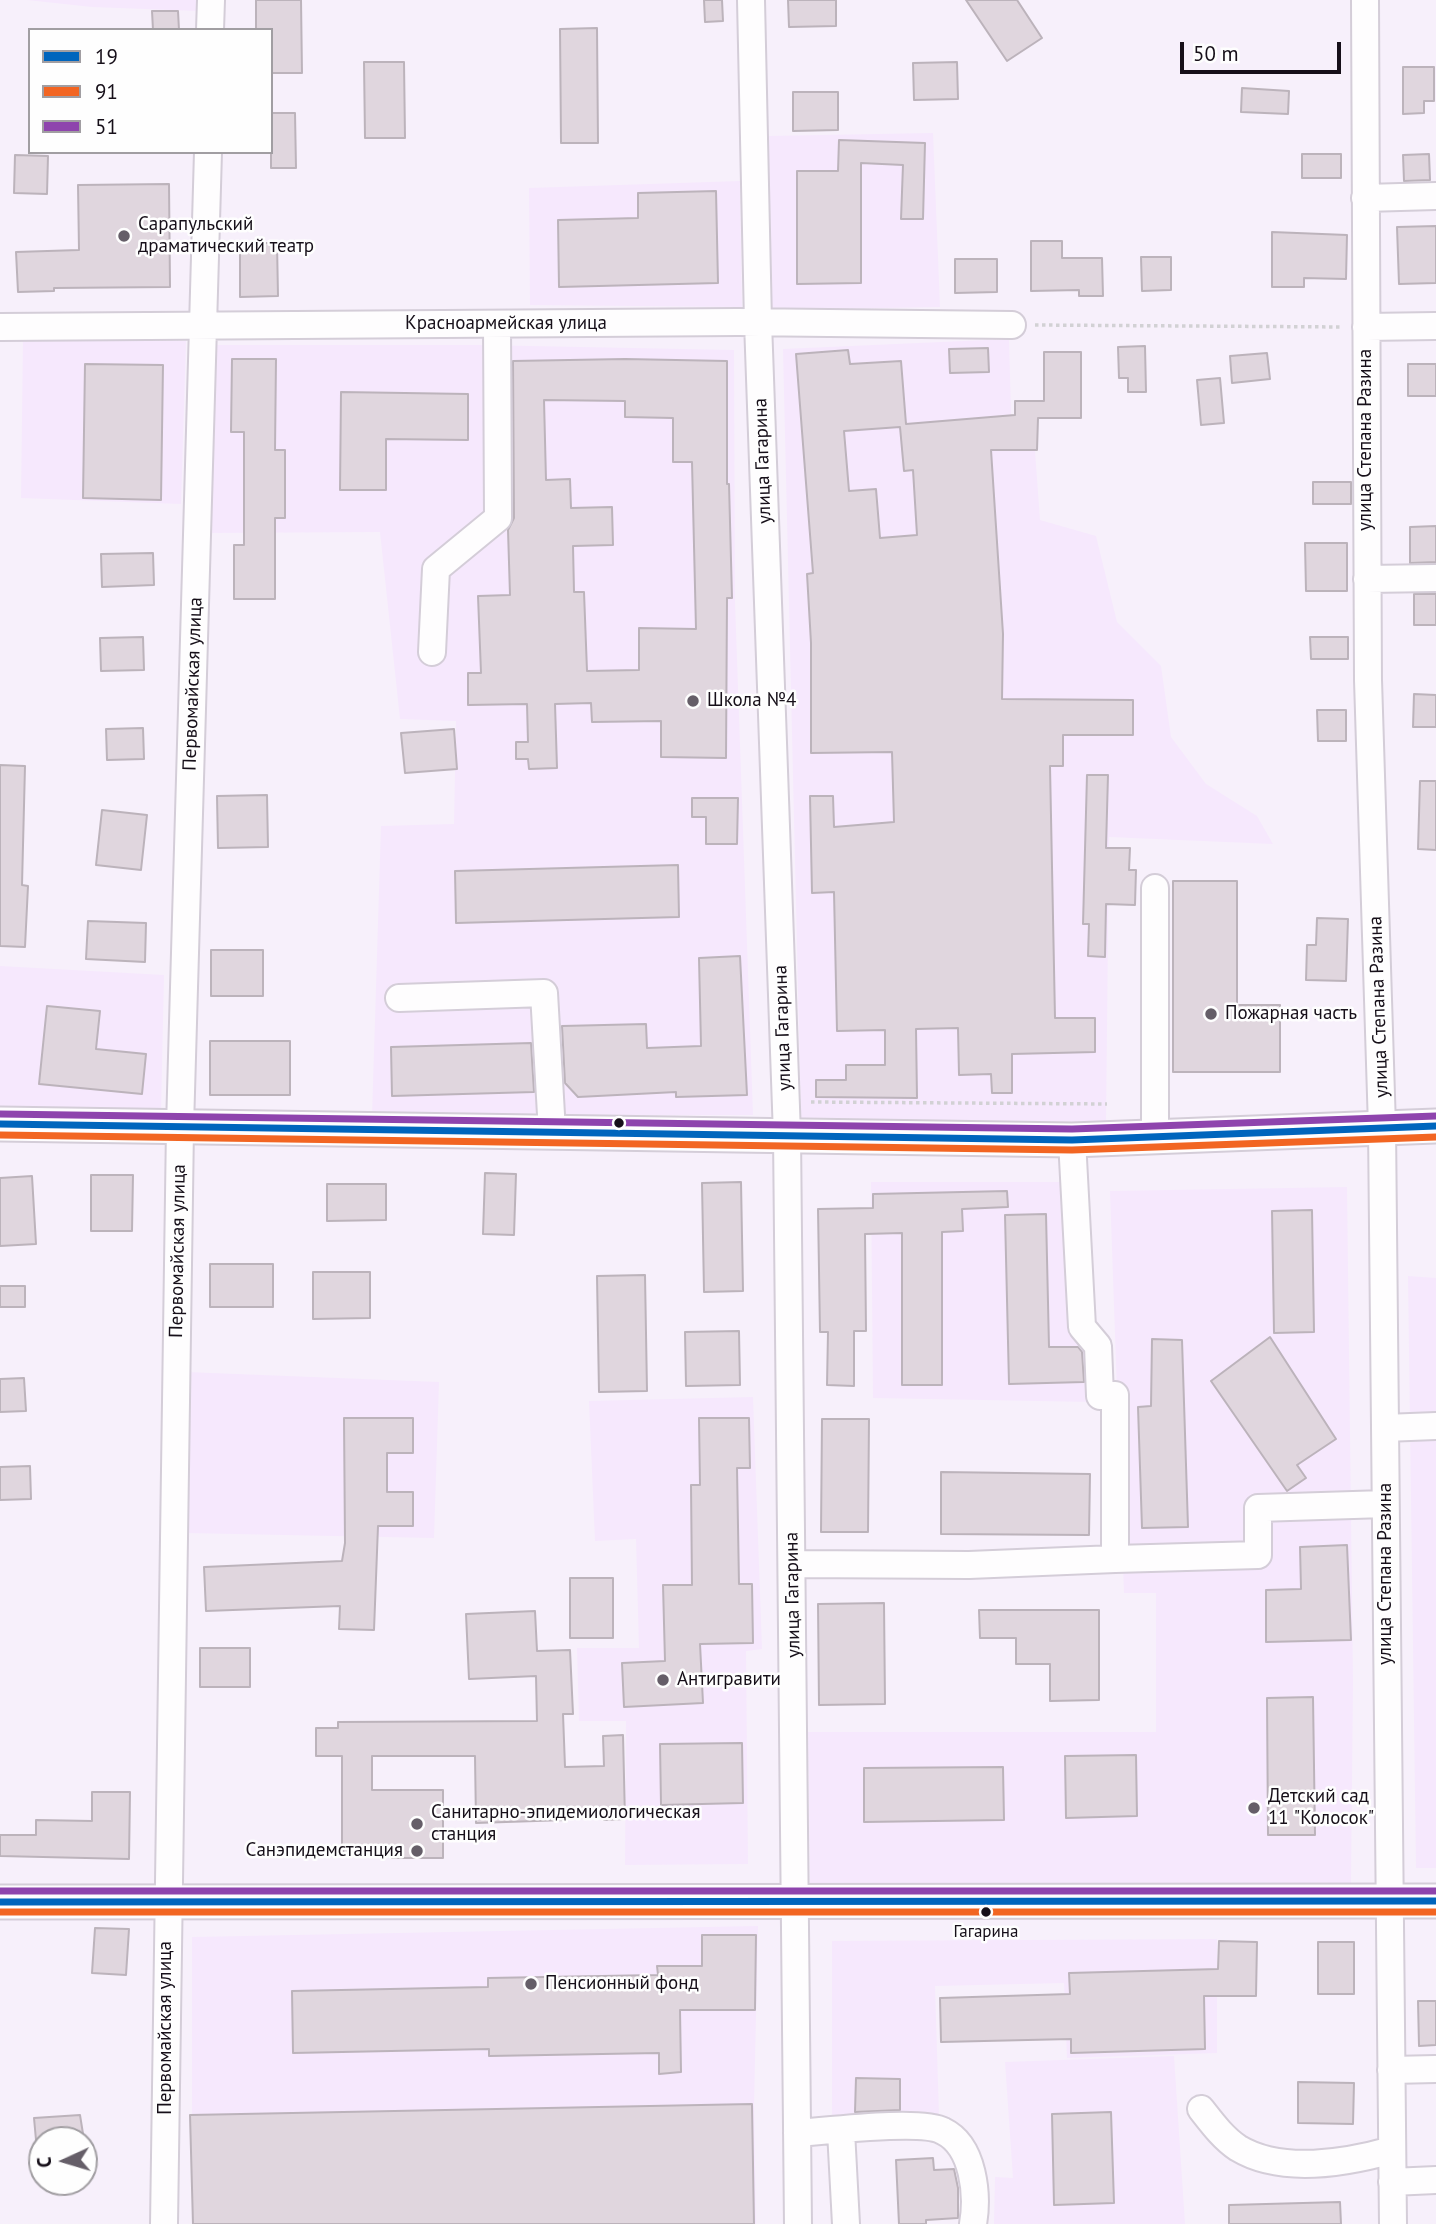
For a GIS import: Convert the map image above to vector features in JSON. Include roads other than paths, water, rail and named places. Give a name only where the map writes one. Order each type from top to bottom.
[{"type":"main road","points":[[0,1124],[1073,1140],[1155,1139],[1436,1126]]},
{"type":"main road","points":[[0,1902],[1436,1901]]},
{"type":"street","points":[[210,28],[211,0]]},
{"type":"street","name":"улица Гагарина","points":[[751,0],[758,322],[787,1135],[798,2224]]},
{"type":"street","name":"улица Степана Разина","points":[[1365,0],[1367,579],[1382,1127],[1393,2224]]},
{"type":"street","name":"Первомайская улица","points":[[164,2224],[166,1902],[180,1127],[208,154]]},
{"type":"street","points":[[1365,198],[1436,196]]},
{"type":"street","name":"Красноармейская улица","points":[[0,327],[758,322],[790,325],[1012,325]]},
{"type":"street","points":[[432,652],[436,569],[498,518],[497,324]]},
{"type":"street","points":[[1366,327],[1436,326]]},
{"type":"street","points":[[1367,579],[1436,578]]},
{"type":"street","points":[[1155,888],[1155,1139]]},
{"type":"street","points":[[399,998],[544,993],[552,1132]]},
{"type":"street","points":[[1073,1140],[1082,1327],[1098,1346],[1100,1396],[1115,1395],[1115,1559]]},
{"type":"street","points":[[1384,1428],[1436,1426]]},
{"type":"street","points":[[793,1564],[969,1566],[1258,1555],[1258,1508],[1385,1504]]},
{"type":"street","points":[[1391,2070],[1436,2069]]},
{"type":"street","points":[[1201,2109],[1223,2136],[1239,2148],[1275,2162],[1356,2159],[1392,2150]]},
{"type":"street","points":[[797,2133],[926,2127],[950,2135],[971,2166],[973,2224]]},
{"type":"street","points":[[841,2131],[846,2224]]},
{"type":"street","points":[[1392,2182],[1436,2180]]},
{"type":"place","name":"Сарапульский драматический театр","points":[[124,236]]},
{"type":"place","name":"Школа №4","points":[[693,701]]},
{"type":"place","name":"Пожарная часть","points":[[1211,1014]]},
{"type":"place","name":"Антигравити","points":[[663,1680]]},
{"type":"place","name":"Детский сад 11 \"Колосок\"","points":[[1254,1808]]},
{"type":"place","name":"Санитарно-эпидемиологическая станция","points":[[417,1824]]},
{"type":"place","name":"Санэпидемстанция","points":[[417,1851]]},
{"type":"place","name":"Гагарина","points":[[986,1912]]},
{"type":"place","name":"Пенсионный фонд","points":[[531,1984]]}]
